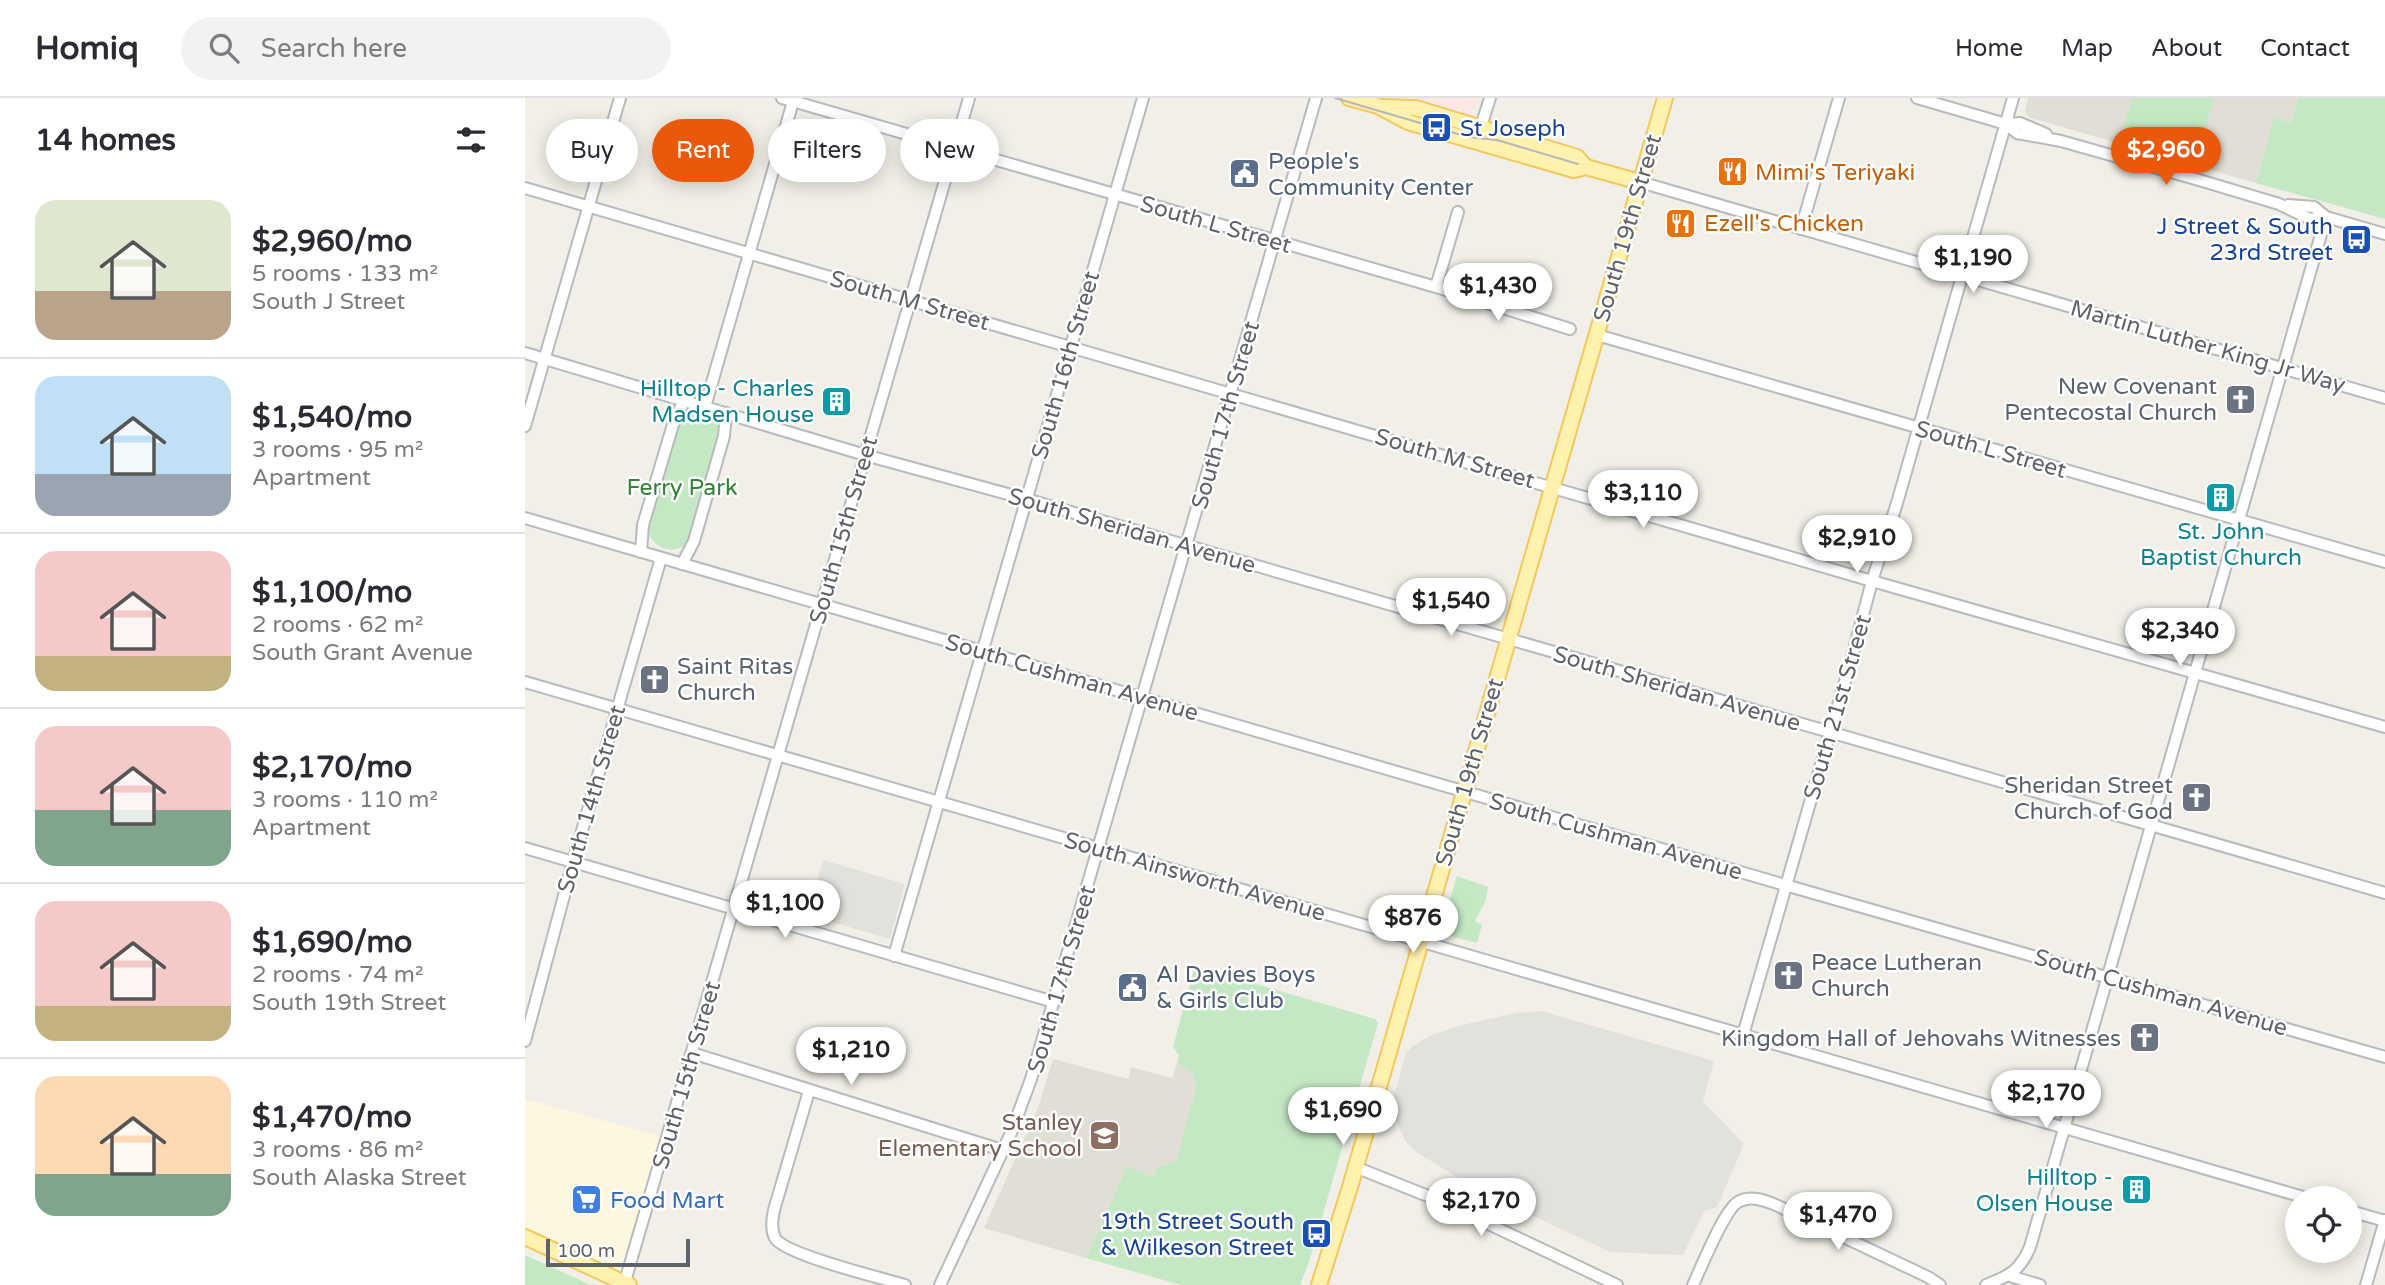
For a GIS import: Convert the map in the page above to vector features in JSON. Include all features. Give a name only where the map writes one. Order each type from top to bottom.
[{"type":"main road","name":"Martin Luther King Jr Way","points":[[1349,98],[1378,106],[1416,108],[1577,157],[1586,167]]},
{"type":"main road","name":"South 19th Street","points":[[1319,1285],[1665,98]]},
{"type":"main road","name":"Martin Luther King Jr Way","points":[[1378,106],[1408,122],[1476,142],[1574,170],[1586,167],[1640,182]]},
{"type":"main road","points":[[525,1237],[626,1284]]},
{"type":"street","points":[[525,426],[620,98]]},
{"type":"street","name":"South L Street","points":[[782,98],[900,131]]},
{"type":"street","name":"South 15th Street","points":[[963,119],[969,98]]},
{"type":"street","name":"South 16th Street","points":[[894,956],[1143,98]]},
{"type":"street","name":"South 17th Street","points":[[940,1285],[1023,1105],[1100,848],[1316,98]]},
{"type":"street","points":[[1476,142],[1490,98]]},
{"type":"street","points":[[1801,229],[1839,98]]},
{"type":"street","points":[[1917,98],[2006,124],[2017,133],[2061,141],[2279,204],[2310,219],[2326,218],[2385,234]]},
{"type":"street","name":"South 21st Street","points":[[1743,1035],[2013,98]]},
{"type":"street","points":[[705,407],[794,100]]},
{"type":"street","name":"South L Street","points":[[999,160],[1436,287],[1570,329]]},
{"type":"street","name":"South 15th Street","points":[[626,1284],[944,182]]},
{"type":"street","name":"Martin Luther King Jr Way","points":[[1640,182],[2385,398]]},
{"type":"street","name":"South M Street","points":[[525,188],[1872,581],[2385,727]]},
{"type":"street","points":[[1436,287],[1458,212]]},
{"type":"street","points":[[1986,1285],[2010,1276],[2022,1263],[2030,1247],[2326,218]]},
{"type":"street","name":"South L Street","points":[[1597,335],[2385,562]]},
{"type":"street","name":"South Sheridan Avenue","points":[[525,353],[865,455],[1187,545],[2385,893]]},
{"type":"street","points":[[641,552],[643,527],[674,421],[684,401]]},
{"type":"street","points":[[682,564],[694,541],[724,436],[726,413]]},
{"type":"street","name":"South Cushman Avenue","points":[[525,518],[1786,886],[2385,1057]]},
{"type":"street","name":"South 14th Street","points":[[525,1041],[528,1014],[660,558]]},
{"type":"street","name":"South Ainsworth Avenue","points":[[525,682],[2285,1192]]},
{"type":"street","points":[[525,848],[1054,1002]]},
{"type":"street","points":[[692,1053],[1002,1150]]},
{"type":"street","points":[[809,1091],[774,1210],[772,1224],[775,1238],[792,1251],[905,1285]]},
{"type":"street","points":[[1355,1167],[1438,1200],[1617,1285]]},
{"type":"street","points":[[1693,1285],[1729,1211],[1741,1200],[1753,1198],[1776,1205],[1940,1285]]},
{"type":"street","points":[[2362,1213],[2385,1220],[2366,1285]]},
{"type":"street","points":[[2010,1276],[2040,1285]]},
{"type":"shaded area","points":[[1408,98],[1479,98],[1469,115]]},
{"type":"shaded area","points":[[2028,98],[2298,98],[2291,123],[2274,119],[2256,183],[2028,117],[2025,111]]},
{"type":"shaded area","points":[[823,860],[905,884],[890,939],[808,915]]},
{"type":"shaded area","points":[[1542,1011],[1714,1061],[1703,1101],[1744,1144],[1717,1207],[1704,1211],[1683,1255],[1610,1252],[1476,1189],[1418,1153],[1406,1142],[1396,1121],[1394,1097],[1406,1053],[1412,1047],[1429,1036],[1462,1025],[1517,1013]]},
{"type":"shaded area","name":"Stanley Elementary School","points":[[1053,1059],[1128,1079],[1131,1067],[1172,1078],[1177,1063],[1192,1072],[1195,1078],[1196,1087],[1176,1161],[1156,1168],[1153,1177],[1127,1166],[1086,1258],[984,1228],[1038,1108]]},
{"type":"shaded area","points":[[525,1099],[667,1138],[625,1283],[525,1237]]},
{"type":"green space","points":[[2132,98],[2214,98],[2196,159],[2121,137]]},
{"type":"green space","points":[[2298,98],[2385,98],[2385,219],[2256,183],[2274,118],[2291,123]]},
{"type":"green space","name":"Ferry Park","points":[[694,410],[712,416],[722,432],[695,531],[683,547],[665,549],[652,540],[647,529],[679,418]]},
{"type":"green space","points":[[1457,876],[1488,887],[1486,900],[1475,921],[1482,925],[1477,943],[1440,933]]},
{"type":"green space","points":[[1195,966],[1375,1019],[1378,1023],[1310,1259],[1300,1285],[1181,1285],[1086,1258],[1127,1166],[1153,1177],[1156,1168],[1176,1161],[1196,1087],[1192,1072],[1177,1063],[1179,1056],[1173,1047]]},
{"type":"green space","points":[[525,1255],[591,1285],[525,1285]]},
{"type":"tram line","points":[[1335,98],[1468,137],[1497,140],[1578,164]]},
{"type":"place","name":"St Joseph","points":[[1437,128]]},
{"type":"place","name":"Mimi's Teriyaki","points":[[1732,172]]},
{"type":"place","name":"People's Community Center","points":[[1245,174]]},
{"type":"place","name":"Ezell's Chicken","points":[[1681,223]]},
{"type":"place","name":"J Street & South 23rd Street","points":[[2356,239]]},
{"type":"place","name":"New Covenant Pentecostal Church","points":[[2240,399]]},
{"type":"place","name":"Hilltop - Charles Madsen House","points":[[837,401]]},
{"type":"place","name":"St. John Baptist Church","points":[[2221,497]]},
{"type":"place","name":"Saint Ritas Church","points":[[654,679]]},
{"type":"place","name":"Sheridan Street Church of God","points":[[2196,798]]},
{"type":"place","name":"Peace Lutheran Church","points":[[1788,975]]},
{"type":"place","name":"Al Davies Boys & Girls Club","points":[[1133,987]]},
{"type":"place","name":"Kingdom Hall of Jehovahs Witnesses","points":[[2144,1038]]},
{"type":"place","name":"Stanley Elementary School","points":[[1105,1135]]},
{"type":"place","name":"Hilltop - Olsen House","points":[[2136,1190]]},
{"type":"place","name":"Food Mart","points":[[587,1200]]},
{"type":"place","name":"19th Street South & Wilkeson Street","points":[[1317,1234]]}]
